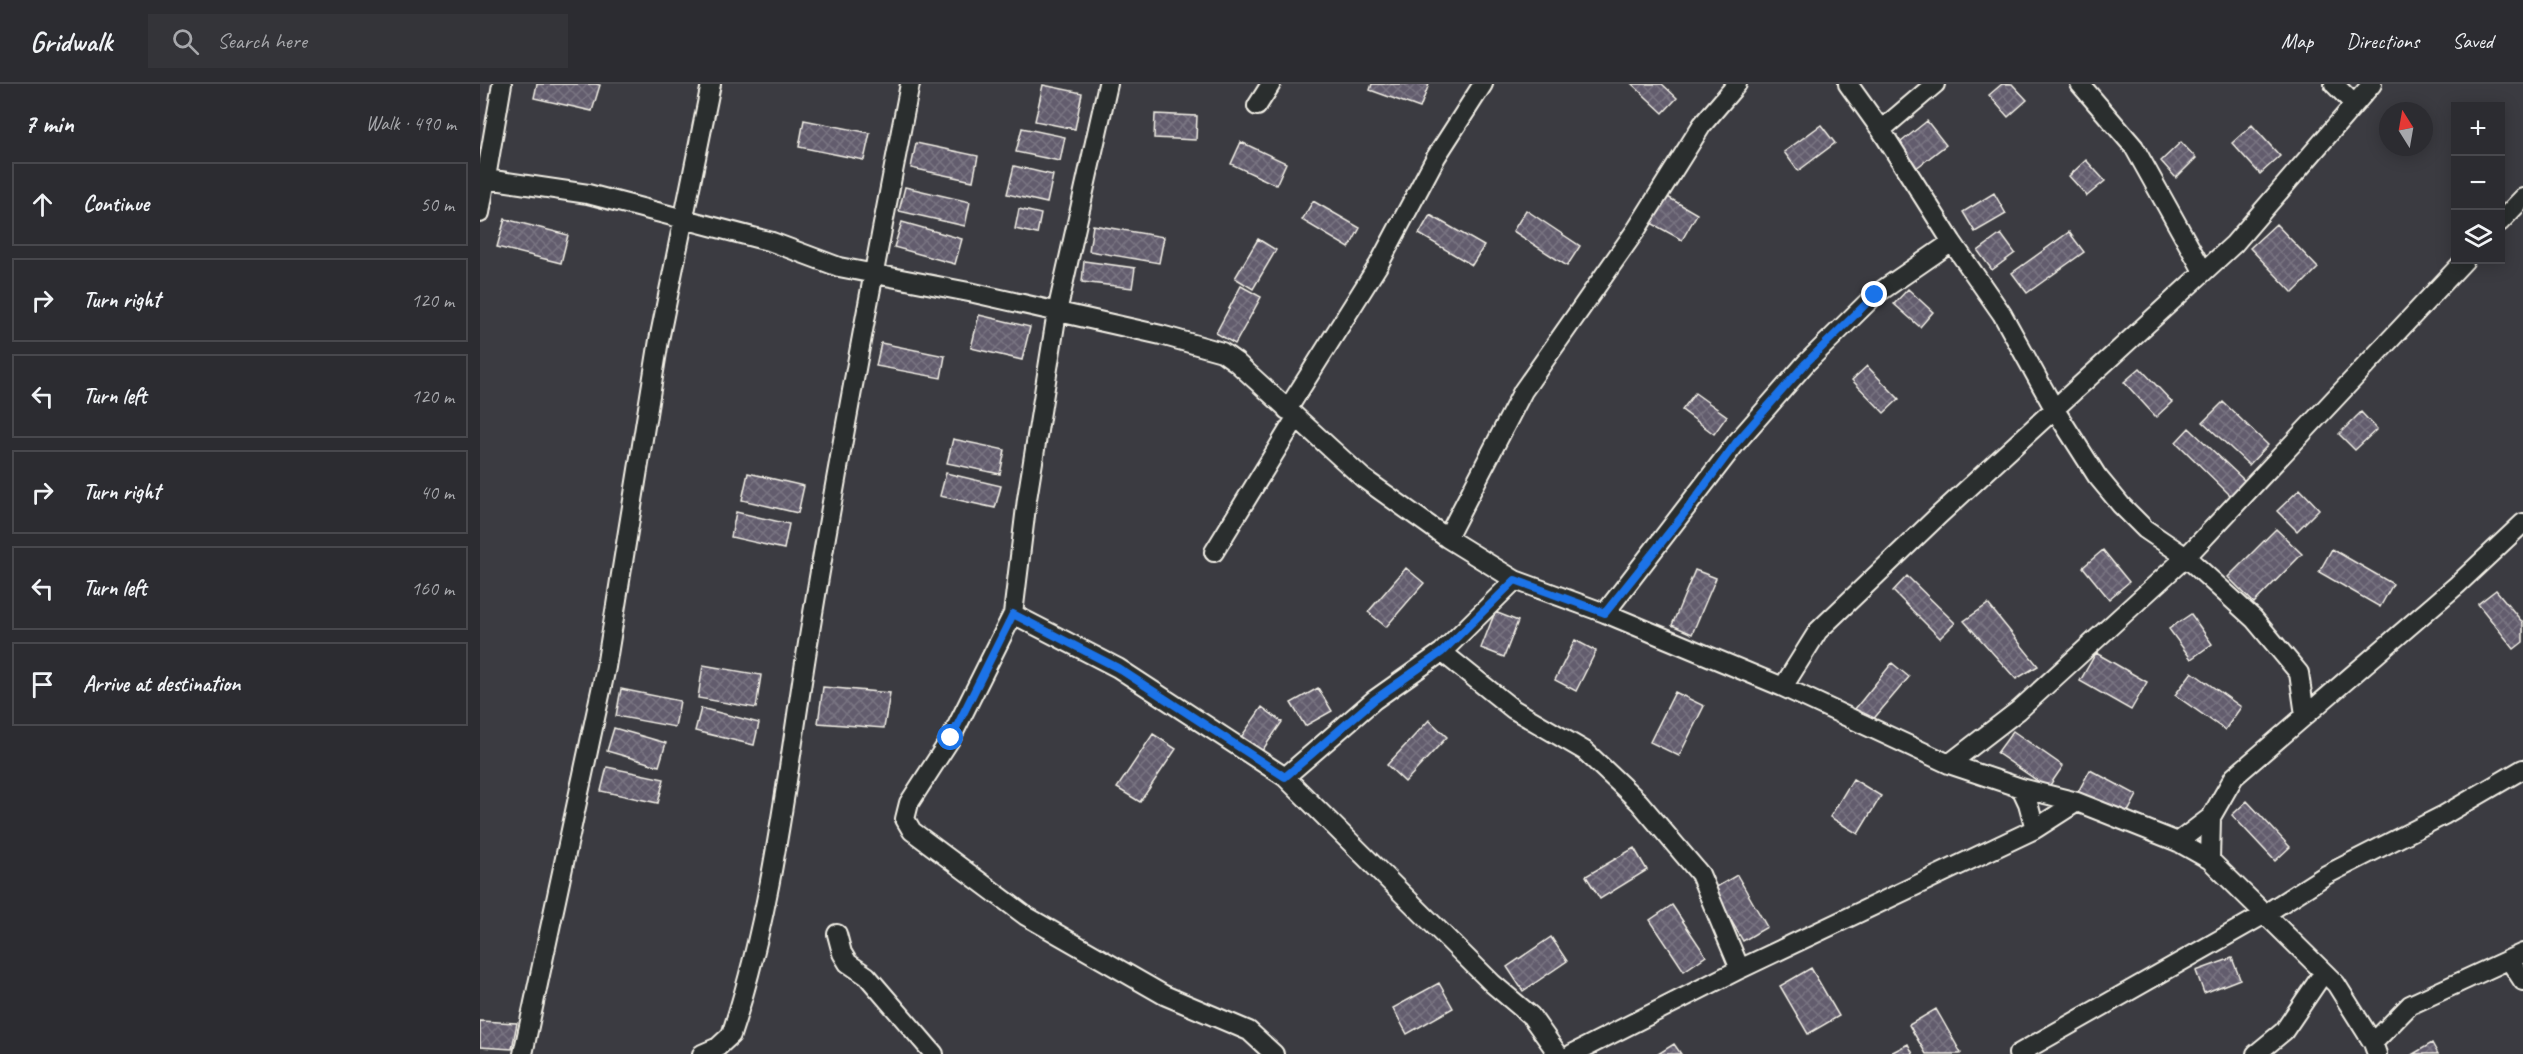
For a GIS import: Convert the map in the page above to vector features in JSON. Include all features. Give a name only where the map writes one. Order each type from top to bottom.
[{"type":"street","points":[[480,213],[482,179],[502,84]]},
{"type":"street","points":[[523,1054],[606,667],[659,340],[711,84]]},
{"type":"street","points":[[702,1054],[718,1047],[731,1035],[764,915],[811,623],[873,274],[910,84]]},
{"type":"street","points":[[1108,84],[1057,312],[1027,499],[1013,614],[951,738],[909,803],[905,819],[912,831],[1026,916],[1164,995],[1249,1031],[1274,1054]]},
{"type":"street","points":[[1257,106],[1271,84]]},
{"type":"street","points":[[1214,552],[1374,273],[1436,157],[1483,84]]},
{"type":"street","points":[[1447,538],[1523,391],[1636,230],[1702,125],[1737,84]]},
{"type":"street","points":[[1848,84],[1881,130],[1952,242],[2002,314],[2055,410],[2097,477],[2121,506],[2145,529],[2186,557],[2254,619],[2299,673],[2305,715]]},
{"type":"street","points":[[1881,130],[1935,84]]},
{"type":"street","points":[[2080,84],[2134,147],[2203,271]]},
{"type":"street","points":[[2334,84],[2354,104]]},
{"type":"street","points":[[1783,687],[1818,631],[1938,516],[2234,244],[2372,84]]},
{"type":"street","points":[[482,179],[588,194],[772,242],[839,267],[1161,335],[1222,352],[1236,362],[1363,478],[1447,538],[1515,580],[1605,613],[1783,687],[1949,764],[2021,788],[2077,802],[2178,842],[2210,860],[2336,984],[2375,1048],[2410,1005],[2517,957],[2523,981]]},
{"type":"street","points":[[2505,217],[2523,198]]},
{"type":"street","points":[[1605,613],[1680,519],[1736,443],[1806,363],[1875,295],[1952,242]]},
{"type":"street","points":[[1949,764],[2019,710],[2186,557],[2461,264]]},
{"type":"street","points":[[2178,842],[2211,817],[2234,777],[2457,585],[2523,523]]},
{"type":"street","points":[[1285,777],[1374,700],[1442,652],[1515,580]]},
{"type":"street","points":[[1013,614],[1118,668],[1285,777],[1493,984],[1530,1016],[1558,1054]]},
{"type":"street","points":[[1442,652],[1513,709],[1585,751],[1639,802],[1700,874],[1740,969]]},
{"type":"street","points":[[2018,1054],[2265,914],[2326,875],[2444,815],[2523,769]]},
{"type":"street","points":[[2021,788],[2035,829]]},
{"type":"street","points":[[1572,1054],[1740,969],[2035,829],[2077,802]]},
{"type":"street","points":[[2210,860],[2211,817]]},
{"type":"street","points":[[837,934],[842,953],[848,963],[867,976],[934,1054]]},
{"type":"street","points":[[2256,1054],[2284,1031],[2324,972]]},
{"type":"building","points":[[537,84],[600,85],[592,111],[534,98]]},
{"type":"building","points":[[1372,84],[1429,84],[1420,108],[1370,90]]},
{"type":"building","points":[[1632,84],[1662,84],[1677,98],[1663,113]]},
{"type":"building","points":[[2002,84],[2012,84],[2027,100],[2008,117],[1989,95]]},
{"type":"building","points":[[1043,85],[1082,93],[1075,129],[1035,121]]},
{"type":"building","points":[[1155,114],[1197,116],[1196,140],[1154,138]]},
{"type":"building","points":[[804,120],[870,133],[864,160],[799,147]]},
{"type":"building","points":[[1927,121],[1946,145],[1915,169],[1896,146]]},
{"type":"building","points":[[1821,125],[1835,143],[1798,171],[1784,152]]},
{"type":"building","points":[[2252,125],[2280,156],[2260,174],[2232,143]]},
{"type":"building","points":[[1022,128],[1065,137],[1060,161],[1016,152]]},
{"type":"building","points":[[1241,142],[1286,163],[1276,185],[1231,164]]},
{"type":"building","points":[[2181,142],[2196,158],[2176,178],[2161,161]]},
{"type":"building","points":[[916,143],[978,156],[973,181],[911,168]]},
{"type":"building","points":[[2086,160],[2105,181],[2087,196],[2069,176]]},
{"type":"building","points":[[1014,166],[1053,175],[1047,203],[1007,194]]},
{"type":"building","points":[[905,187],[970,202],[965,226],[899,211]]},
{"type":"building","points":[[1994,193],[2006,214],[1975,232],[1963,212]]},
{"type":"building","points":[[1666,196],[1697,214],[1682,240],[1651,223]]},
{"type":"building","points":[[1313,201],[1360,228],[1349,248],[1302,220]]},
{"type":"building","points":[[1019,209],[1041,214],[1037,234],[1015,229]]},
{"type":"building","points":[[1526,210],[1580,246],[1567,266],[1513,231]]},
{"type":"building","points":[[1430,215],[1484,246],[1472,265],[1419,234]]},
{"type":"building","points":[[505,219],[568,235],[561,263],[497,247]]},
{"type":"building","points":[[902,222],[962,239],[955,264],[894,247]]},
{"type":"building","points":[[2276,224],[2318,268],[2293,293],[2250,248]]},
{"type":"building","points":[[1093,225],[1164,237],[1159,263],[1089,251]]},
{"type":"building","points":[[2069,232],[2084,252],[2027,293],[2012,273]]},
{"type":"building","points":[[2001,234],[2015,253],[1992,270],[1978,251]]},
{"type":"building","points":[[1258,239],[1276,250],[1253,289],[1235,278]]},
{"type":"building","points":[[1084,261],[1135,268],[1132,288],[1082,282]]},
{"type":"building","points":[[1241,286],[1261,297],[1235,344],[1216,333]]},
{"type":"building","points":[[1908,289],[1933,312],[1920,327],[1894,304]]},
{"type":"building","points":[[979,315],[1030,327],[1022,360],[971,348]]},
{"type":"building","points":[[881,343],[945,356],[941,378],[876,366]]},
{"type":"building","points":[[1867,366],[1899,399],[1884,413],[1852,380]]},
{"type":"building","points":[[2140,368],[2172,402],[2156,417],[2124,382]]},
{"type":"building","points":[[1695,393],[1727,416],[1714,434],[1682,410]]},
{"type":"building","points":[[2223,402],[2268,445],[2249,465],[2203,422]]},
{"type":"building","points":[[2361,412],[2377,429],[2355,450],[2339,434]]},
{"type":"building","points":[[2189,428],[2245,481],[2231,496],[2176,442]]},
{"type":"building","points":[[953,439],[1005,450],[1000,474],[947,463]]},
{"type":"building","points":[[748,473],[804,486],[798,513],[742,500]]},
{"type":"building","points":[[946,473],[1001,486],[995,508],[940,496]]},
{"type":"building","points":[[2300,489],[2319,509],[2297,531],[2277,511]]},
{"type":"building","points":[[736,512],[789,524],[784,549],[731,537]]},
{"type":"building","points":[[2276,529],[2302,554],[2254,603],[2228,577]]},
{"type":"building","points":[[2332,549],[2393,584],[2380,607],[2319,572]]},
{"type":"building","points":[[2103,550],[2129,582],[2109,599],[2083,567]]},
{"type":"building","points":[[1406,568],[1424,583],[1386,627],[1368,612]]},
{"type":"building","points":[[1695,570],[1716,578],[1692,634],[1672,625]]},
{"type":"building","points":[[1907,576],[1955,623],[1940,638],[1893,591]]},
{"type":"building","points":[[2496,590],[2523,623],[2523,642],[2514,649],[2478,604]]},
{"type":"building","points":[[1988,604],[2038,666],[2016,679],[1964,621]]},
{"type":"building","points":[[1495,612],[1518,621],[1504,657],[1481,648]]},
{"type":"building","points":[[2191,614],[2212,644],[2191,659],[2169,629]]},
{"type":"building","points":[[1575,640],[1596,651],[1576,691],[1555,680]]},
{"type":"building","points":[[2096,653],[2147,682],[2131,710],[2080,681]]},
{"type":"building","points":[[1892,663],[1909,677],[1871,722],[1855,709]]},
{"type":"building","points":[[703,665],[761,675],[756,708],[698,698]]},
{"type":"building","points":[[2192,672],[2241,707],[2225,730],[2175,695]]},
{"type":"building","points":[[823,687],[890,693],[884,728],[818,723]]},
{"type":"building","points":[[1318,688],[1332,711],[1305,726],[1291,703]]},
{"type":"building","points":[[621,689],[680,701],[675,727],[616,716]]},
{"type":"building","points":[[1675,692],[1704,706],[1679,756],[1650,742]]},
{"type":"building","points":[[1262,707],[1282,722],[1257,758],[1237,743]]},
{"type":"building","points":[[701,708],[759,723],[754,745],[695,731]]},
{"type":"building","points":[[1429,720],[1447,737],[1405,782],[1387,765]]},
{"type":"building","points":[[614,728],[666,743],[659,766],[607,751]]},
{"type":"building","points":[[2013,731],[2063,766],[2048,788],[1997,753]]},
{"type":"building","points":[[1153,734],[1176,749],[1140,802],[1117,788]]},
{"type":"building","points":[[607,767],[664,779],[658,803],[601,791]]},
{"type":"building","points":[[2090,770],[2137,795],[2124,819],[2077,794]]},
{"type":"building","points":[[1853,779],[1881,796],[1858,834],[1830,817]]},
{"type":"building","points":[[2247,801],[2290,847],[2275,861],[2232,815]]},
{"type":"building","points":[[1634,848],[1647,870],[1600,899],[1586,876]]},
{"type":"building","points":[[1737,875],[1767,927],[1743,941],[1713,889]]},
{"type":"building","points":[[1672,905],[1706,956],[1684,971],[1650,920]]},
{"type":"building","points":[[1551,937],[1567,961],[1523,991],[1507,967]]},
{"type":"building","points":[[2232,958],[2240,979],[2204,993],[2196,971]]},
{"type":"building","points":[[1811,968],[1839,1016],[1808,1034],[1780,986]]},
{"type":"building","points":[[1439,983],[1453,1008],[1407,1034],[1393,1008]]},
{"type":"building","points":[[1936,1009],[1960,1054],[1926,1054],[1909,1025]]},
{"type":"building","points":[[480,1021],[517,1023],[512,1049],[480,1047]]},
{"type":"building","points":[[2432,1043],[2438,1054],[2413,1054]]},
{"type":"building","points":[[1674,1044],[1681,1054],[1658,1054]]},
{"type":"building","points":[[1908,1044],[1913,1054],[1889,1054]]},
{"type":"route","points":[[951,738],[1013,614],[1118,668],[1285,777],[1374,700],[1442,652],[1515,580],[1605,613],[1680,519],[1736,443],[1806,363],[1875,295]]}]
